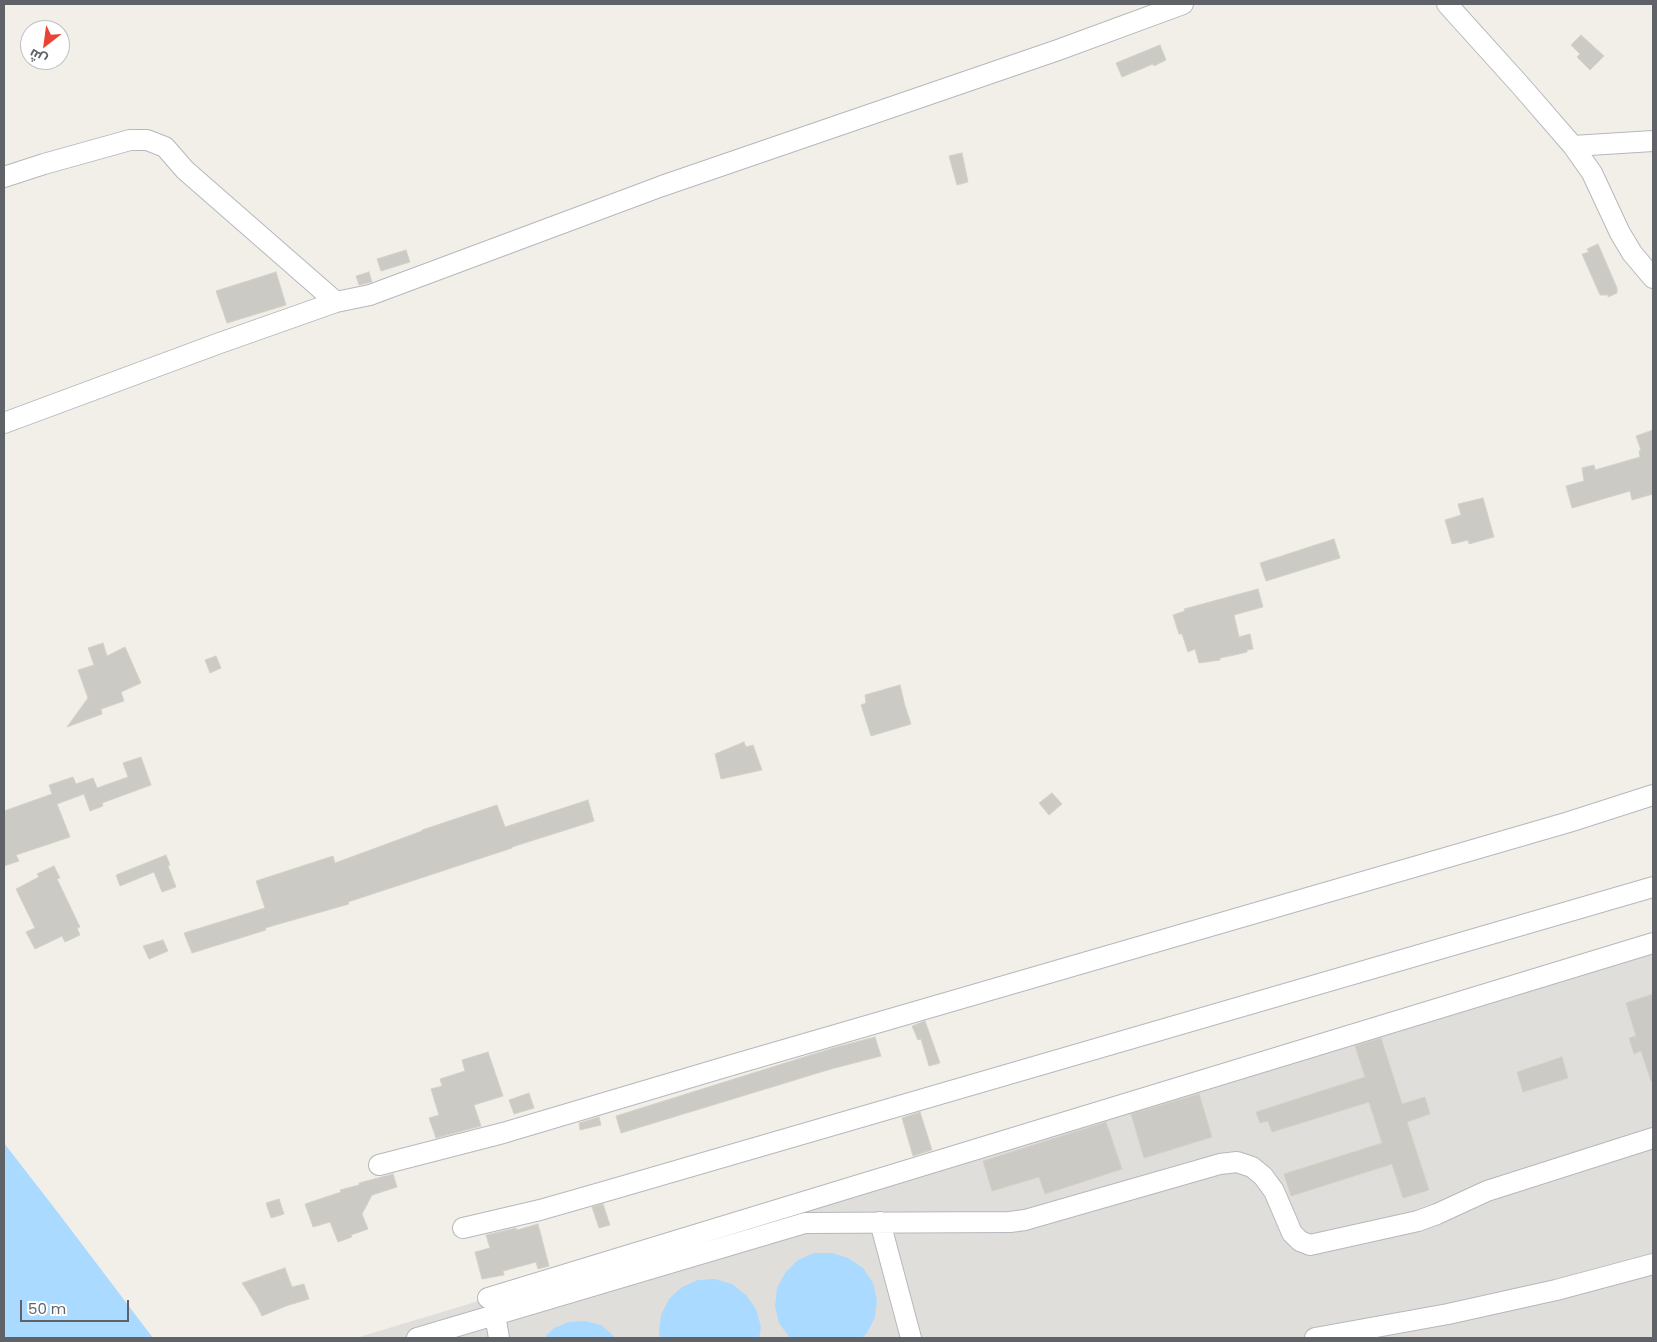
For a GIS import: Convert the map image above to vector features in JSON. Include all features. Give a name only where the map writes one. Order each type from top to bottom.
[{"type":"street","points":[[4,423],[208,347],[336,302],[370,295],[662,186],[1058,50],[1183,4]]},
{"type":"street","points":[[1447,4],[1573,146],[1592,173],[1620,233],[1632,253],[1653,278]]},
{"type":"street","points":[[1463,4],[1480,41]]},
{"type":"street","points":[[4,177],[130,140],[147,140],[165,147],[185,170],[336,302]]},
{"type":"street","points":[[1573,146],[1653,140]]},
{"type":"street","points":[[379,1166],[502,1133],[732,1064],[1569,822],[1653,795]]},
{"type":"street","points":[[463,1228],[540,1210],[1653,887]]},
{"type":"street","points":[[418,1338],[491,1306],[1653,943]]},
{"type":"street","points":[[491,1306],[806,1223],[1010,1222],[1025,1220],[1220,1164],[1237,1162],[1252,1167],[1263,1176],[1274,1192],[1292,1232],[1300,1241],[1310,1244],[1418,1221],[1488,1191],[1653,1138]]},
{"type":"street","points":[[880,1222],[912,1338]]},
{"type":"street","points":[[1315,1338],[1448,1314],[1556,1290],[1653,1264]]},
{"type":"street","points":[[491,1306],[498,1338]]},
{"type":"shaded area","points":[[1653,947],[1653,1338],[356,1338]]},
{"type":"water","points":[[4,1143],[59,1214],[153,1338],[4,1338]]},
{"type":"water","points":[[814,1253],[832,1253],[848,1258],[863,1268],[873,1283],[877,1300],[875,1317],[867,1333],[862,1338],[790,1338],[779,1323],[775,1306],[777,1288],[785,1273],[798,1260]]},
{"type":"water","points":[[715,1279],[732,1284],[746,1295],[756,1309],[761,1327],[759,1338],[660,1338],[661,1315],[669,1299],[682,1287],[698,1280]]},
{"type":"water","points":[[585,1321],[601,1325],[616,1338],[544,1338],[554,1328],[569,1322]]},
{"type":"building","points":[[1581,35],[1604,56],[1590,70],[1577,57],[1580,54],[1571,45]]},
{"type":"building","points":[[1160,45],[1166,60],[1122,77],[1116,63]]},
{"type":"building","points":[[962,153],[968,182],[957,185],[949,156]]},
{"type":"building","points":[[1598,244],[1617,288],[1617,293],[1608,297],[1608,295],[1600,295],[1582,254],[1589,252],[1587,249]]},
{"type":"building","points":[[406,250],[410,262],[381,271],[377,259]]},
{"type":"building","points":[[276,272],[286,305],[227,323],[216,291]]},
{"type":"building","points":[[369,272],[372,282],[359,285],[356,276]]},
{"type":"building","points":[[1653,430],[1653,494],[1632,500],[1630,491],[1572,508],[1566,486],[1584,481],[1582,468],[1594,465],[1595,470],[1640,457],[1639,451],[1641,450],[1636,436]]},
{"type":"building","points":[[1483,498],[1494,537],[1469,544],[1468,540],[1452,544],[1445,520],[1461,515],[1458,504]]},
{"type":"building","points":[[1334,539],[1340,558],[1266,581],[1260,563]]},
{"type":"building","points":[[1258,589],[1263,607],[1234,615],[1239,637],[1250,634],[1253,649],[1220,658],[1220,660],[1199,663],[1195,649],[1188,652],[1182,634],[1179,634],[1173,615],[1185,611],[1184,609]]},
{"type":"building","points":[[103,643],[107,656],[125,647],[141,683],[121,692],[124,701],[101,709],[102,714],[67,727],[88,698],[78,670],[94,665],[88,648]]},
{"type":"building","points":[[216,656],[221,668],[210,673],[205,660]]},
{"type":"building","points":[[900,685],[911,724],[871,736],[861,705],[866,703],[865,695]]},
{"type":"building","points":[[744,742],[746,747],[753,745],[762,770],[721,779],[715,754]]},
{"type":"building","points":[[141,757],[151,785],[102,803],[103,806],[90,811],[84,794],[57,804],[70,837],[16,855],[19,861],[4,866],[4,811],[52,794],[49,785],[73,777],[76,784],[93,778],[97,788],[128,777],[123,763]]},
{"type":"building","points":[[1052,793],[1062,804],[1049,815],[1039,803]]},
{"type":"building","points":[[588,800],[594,821],[348,902],[349,904],[265,928],[266,930],[192,953],[184,933],[265,908],[256,881],[333,856],[335,863],[422,830],[497,805],[505,827]]},
{"type":"building","points":[[166,855],[176,887],[162,892],[154,872],[120,886],[116,875]]},
{"type":"building","points":[[54,866],[60,878],[57,879],[80,927],[77,928],[80,935],[65,942],[62,936],[35,949],[26,932],[35,928],[16,889],[39,877],[37,874]]},
{"type":"building","points":[[163,940],[168,951],[149,959],[143,946]]},
{"type":"building","points":[[1653,994],[1653,1081],[1651,1081],[1641,1051],[1634,1054],[1629,1038],[1636,1036],[1626,1003]]},
{"type":"building","points":[[925,1021],[940,1063],[929,1066],[921,1039],[918,1040],[912,1026]]},
{"type":"building","points":[[875,1037],[881,1056],[831,1069],[621,1133],[616,1116],[833,1048]]},
{"type":"building","points":[[1381,1038],[1402,1104],[1425,1097],[1430,1114],[1407,1122],[1429,1190],[1403,1198],[1392,1164],[1291,1196],[1284,1174],[1382,1143],[1369,1102],[1272,1132],[1268,1121],[1260,1123],[1256,1112],[1365,1077],[1355,1046]]},
{"type":"building","points":[[488,1052],[503,1096],[474,1105],[481,1126],[436,1138],[429,1118],[439,1115],[431,1089],[442,1086],[440,1079],[465,1071],[462,1060]]},
{"type":"building","points":[[1562,1057],[1568,1078],[1523,1092],[1517,1072]]},
{"type":"building","points":[[529,1093],[534,1108],[514,1114],[509,1100]]},
{"type":"building","points":[[1199,1094],[1212,1137],[1144,1158],[1131,1114]]},
{"type":"building","points":[[920,1112],[932,1150],[913,1156],[902,1118]]},
{"type":"building","points":[[599,1117],[601,1125],[580,1130],[579,1123]]},
{"type":"building","points":[[1106,1122],[1122,1169],[1045,1194],[1039,1177],[992,1191],[983,1161]]},
{"type":"building","points":[[393,1174],[397,1187],[372,1195],[362,1214],[368,1229],[338,1242],[330,1222],[313,1227],[305,1204],[341,1192],[340,1190],[359,1185],[359,1183]]},
{"type":"building","points":[[279,1199],[284,1214],[271,1218],[266,1203]]},
{"type":"building","points":[[603,1204],[610,1225],[599,1228],[592,1207]]},
{"type":"building","points":[[538,1224],[549,1266],[538,1269],[536,1262],[503,1271],[504,1275],[482,1279],[475,1252],[490,1248],[486,1235],[516,1228],[517,1230]]},
{"type":"building","points":[[285,1268],[292,1287],[304,1284],[309,1299],[262,1316],[242,1283]]}]
